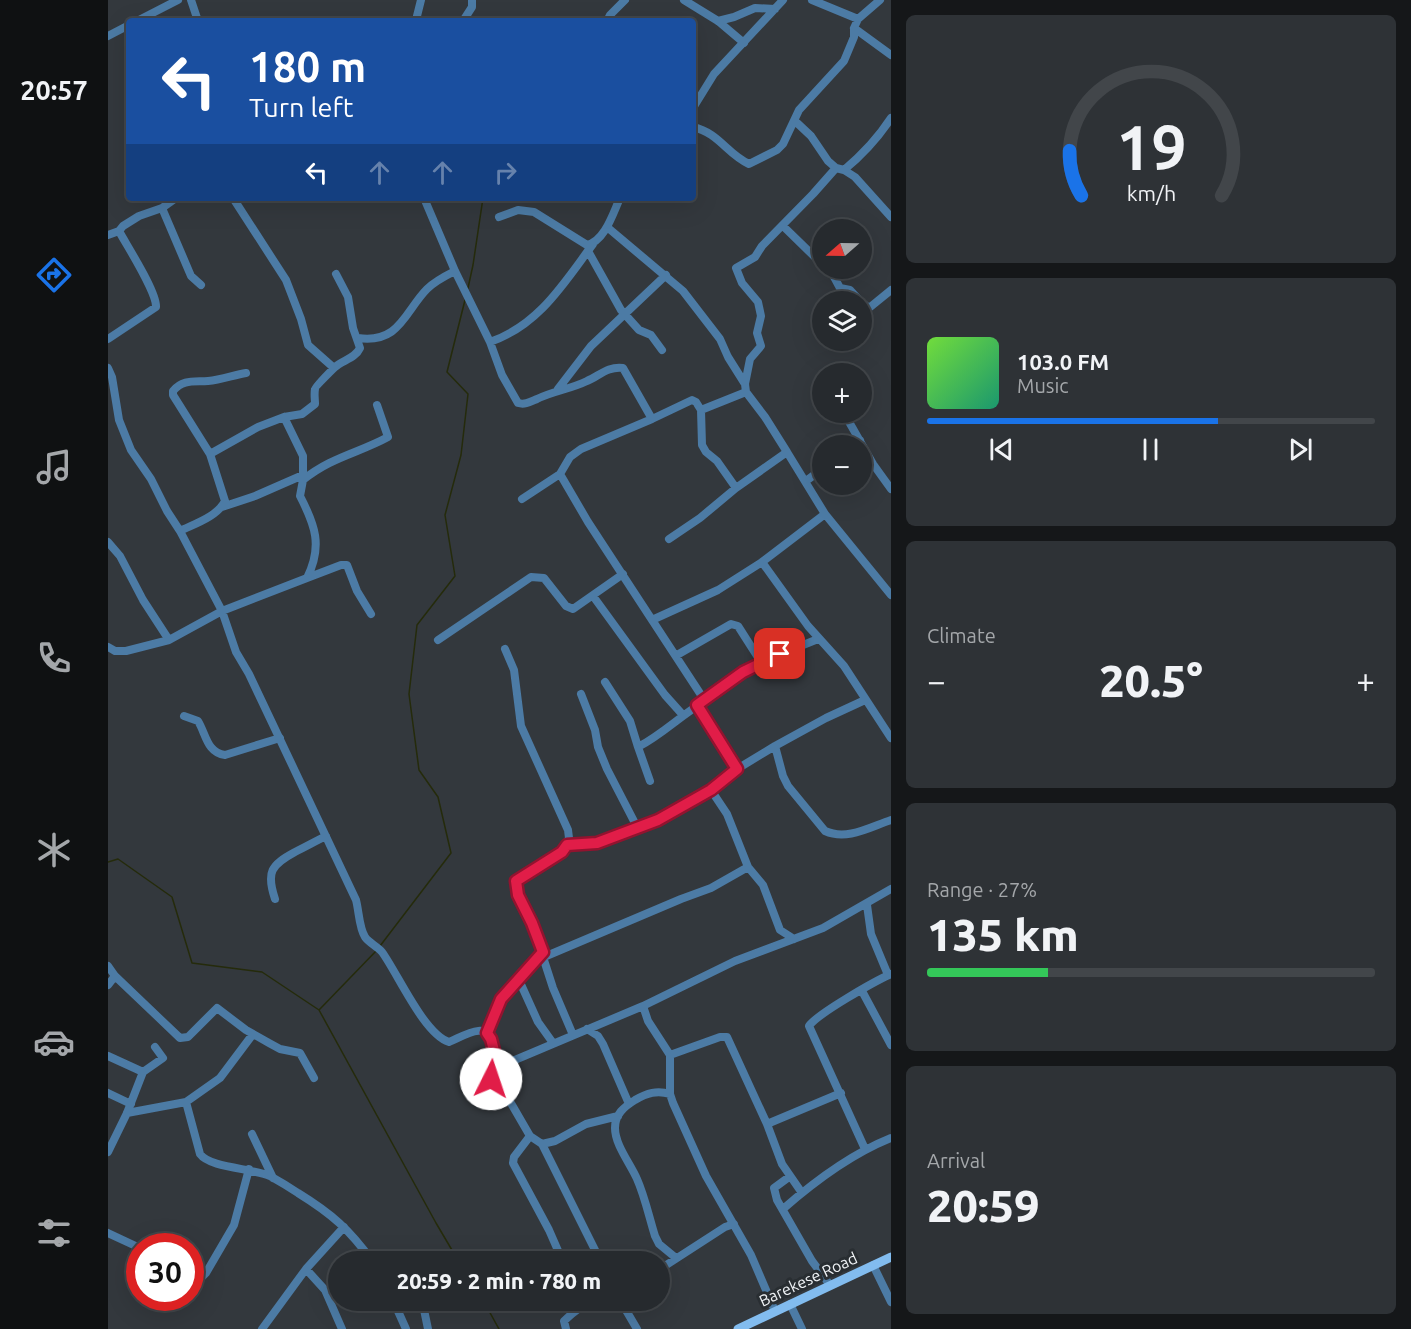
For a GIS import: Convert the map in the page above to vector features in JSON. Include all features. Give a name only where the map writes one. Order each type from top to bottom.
[{"type":"main road","name":"Barekese Road","points":[[738,1329],[891,1257]]},
{"type":"street","points":[[143,18],[178,0]]},
{"type":"street","points":[[191,0],[197,18]]},
{"type":"street","points":[[417,16],[421,0]]},
{"type":"street","points":[[465,18],[472,7],[472,0]]},
{"type":"street","points":[[608,18],[625,0]]},
{"type":"street","points":[[684,0],[718,21],[744,43]]},
{"type":"street","points":[[696,103],[714,74],[783,0]]},
{"type":"street","points":[[812,0],[858,18]]},
{"type":"street","points":[[696,128],[714,135],[732,153],[749,164],[777,150],[786,139],[799,110],[844,61],[854,37],[854,28],[858,18],[880,0]]},
{"type":"street","points":[[718,21],[755,8],[775,9]]},
{"type":"street","points":[[108,36],[126,27]]},
{"type":"street","points":[[854,28],[891,55]]},
{"type":"street","points":[[746,388],[750,358],[761,346],[757,333],[761,316],[756,299],[742,283],[736,268],[753,259],[762,246],[840,169],[874,141],[891,118]]},
{"type":"street","points":[[795,121],[811,136],[828,161],[855,177],[891,217]]},
{"type":"street","points":[[108,235],[119,231],[139,216],[162,208],[172,201]]},
{"type":"street","points":[[235,201],[286,280],[309,348],[334,368]]},
{"type":"street","points":[[425,201],[455,271],[490,342],[502,375],[518,403],[524,404],[558,390],[586,382],[607,369],[620,367],[625,370],[652,418]]},
{"type":"street","points":[[490,342],[531,321],[548,303],[607,227],[619,201]]},
{"type":"street","points":[[162,208],[191,276],[201,285]]},
{"type":"street","points":[[499,217],[518,210],[534,212],[581,243],[594,244]]},
{"type":"street","points":[[783,226],[812,254]]},
{"type":"street","points":[[607,227],[683,291],[720,339],[746,388],[825,514],[890,594]]},
{"type":"street","points":[[108,339],[156,307],[151,290],[119,231]]},
{"type":"street","points":[[588,251],[624,314],[639,330],[651,335],[662,350]]},
{"type":"street","points":[[358,338],[368,339],[392,331],[407,316],[426,289],[435,281],[455,271]]},
{"type":"street","points":[[210,454],[247,432],[284,417],[302,414],[312,408],[316,402],[315,386],[330,375],[334,368],[358,353],[360,348],[353,328],[348,297],[336,274]]},
{"type":"street","points":[[558,390],[591,346],[666,275]]},
{"type":"street","points":[[834,279],[841,289],[851,291]]},
{"type":"street","points":[[872,306],[891,290]]},
{"type":"street","points":[[108,368],[112,377],[119,420],[131,450],[152,479],[167,512],[180,531],[222,611],[236,652],[280,738],[356,900],[363,935],[382,953],[430,1028],[447,1042],[476,1030],[487,1033],[491,1039],[498,1066]]},
{"type":"street","points":[[222,507],[225,501],[210,454],[173,392],[179,385],[187,382],[207,381],[246,373]]},
{"type":"street","points":[[701,410],[746,388]]},
{"type":"street","points":[[522,499],[560,474],[570,457],[581,449],[692,400],[701,410],[701,440],[704,449],[717,461],[736,488]]},
{"type":"street","points":[[180,531],[222,507],[303,477],[388,437],[377,405]]},
{"type":"street","points":[[284,417],[303,456],[300,496],[306,505],[317,538],[314,561],[307,579]]},
{"type":"street","points":[[669,539],[787,452]]},
{"type":"street","points":[[872,464],[891,489]]},
{"type":"street","points":[[560,474],[588,522],[677,655],[737,769]]},
{"type":"street","points":[[806,481],[812,476]]},
{"type":"street","points":[[652,620],[718,590],[762,562],[825,514]]},
{"type":"street","points":[[108,542],[120,556],[143,600],[169,640]]},
{"type":"street","points":[[762,562],[818,639],[844,666],[891,738]]},
{"type":"street","points":[[108,647],[115,651],[126,651],[169,640],[222,611],[341,565],[346,565],[357,591],[371,614]]},
{"type":"street","points":[[438,640],[531,577],[544,578],[569,608],[573,609],[623,574]]},
{"type":"street","points":[[593,596],[665,695],[682,714]]},
{"type":"street","points":[[677,655],[731,624],[738,626],[761,662]]},
{"type":"street","points":[[638,747],[669,728],[682,714],[743,672],[761,662],[818,639]]},
{"type":"street","points":[[505,649],[514,670],[521,726],[568,830],[567,845],[562,852],[516,881],[518,895],[532,923],[553,988],[573,1035]]},
{"type":"street","points":[[605,682],[630,721],[650,781]]},
{"type":"street","points":[[581,694],[607,769],[637,826]]},
{"type":"street","points":[[567,845],[597,843],[658,820],[711,790],[737,769],[775,746],[865,700]]},
{"type":"street","points":[[184,716],[198,721],[210,747],[220,755],[280,738]]},
{"type":"street","points":[[775,746],[788,786],[825,831],[833,835],[844,836],[891,820]]},
{"type":"street","points":[[711,790],[727,814],[748,867],[763,885],[780,930],[794,939]]},
{"type":"street","points":[[275,899],[270,883],[273,867],[282,859],[326,836]]},
{"type":"street","points":[[487,1033],[501,999],[543,955],[711,888],[748,867]]},
{"type":"street","points":[[596,1251],[542,1144],[530,1136],[508,1098],[491,1079],[491,1070],[643,1006],[735,961],[823,928],[867,905],[891,889]]},
{"type":"street","points":[[865,1149],[809,1026],[820,1015],[889,975],[873,941],[867,905]]},
{"type":"street","points":[[108,966],[115,976],[180,1038],[188,1037],[217,1008],[253,1034],[280,1049],[300,1053],[314,1078]]},
{"type":"street","points":[[108,985],[115,976]]},
{"type":"street","points":[[519,980],[538,1022],[553,1043]]},
{"type":"street","points":[[862,991],[891,1045]]},
{"type":"street","points":[[643,1006],[648,1021],[670,1054],[670,1094],[703,1169],[751,1255],[775,1311]]},
{"type":"street","points":[[587,1029],[598,1036],[603,1044],[629,1104]]},
{"type":"street","points":[[127,1113],[186,1102],[220,1078],[253,1034]]},
{"type":"street","points":[[670,1054],[720,1037],[727,1037],[767,1124],[777,1154],[789,1177],[802,1193]]},
{"type":"street","points":[[108,1152],[143,1072],[164,1058],[154,1047]]},
{"type":"street","points":[[108,1056],[143,1072]]},
{"type":"street","points":[[670,1094],[653,1092],[629,1104],[621,1110],[615,1129],[616,1138],[637,1180],[655,1236],[659,1244],[676,1258]]},
{"type":"street","points":[[108,1093],[130,1104]]},
{"type":"street","points":[[767,1124],[841,1093]]},
{"type":"street","points":[[186,1102],[203,1159],[215,1164],[249,1169],[273,1178],[328,1211],[364,1251]]},
{"type":"street","points":[[542,1144],[555,1141],[586,1124],[618,1116]]},
{"type":"street","points":[[252,1134],[273,1178]]},
{"type":"street","points":[[530,1136],[514,1157],[513,1164],[558,1251]]},
{"type":"street","points":[[783,1209],[865,1149],[891,1138]]},
{"type":"street","points":[[204,1275],[207,1274],[234,1225],[249,1169]]},
{"type":"street","points":[[789,1177],[774,1188],[777,1200],[812,1261],[830,1285]]},
{"type":"street","points":[[670,1262],[725,1227],[734,1224]]},
{"type":"street","points":[[262,1329],[306,1269],[344,1227]]},
{"type":"street","points":[[108,1233],[126,1241]]},
{"type":"street","points":[[873,1265],[891,1302]]},
{"type":"street","points":[[306,1269],[326,1290],[342,1329]]},
{"type":"street","points":[[790,1304],[802,1329]]},
{"type":"street","points":[[398,1311],[406,1329]]},
{"type":"street","points":[[424,1311],[428,1329]]},
{"type":"street","points":[[566,1329],[564,1321],[574,1311]]},
{"type":"street","points":[[627,1311],[637,1329]]},
{"type":"waterway","points":[[468,288],[483,201]]},
{"type":"waterway","points":[[380,946],[451,853],[438,797],[419,770],[409,694],[417,625],[455,576],[445,515],[461,455],[468,394],[447,372],[465,300]]},
{"type":"waterway","points":[[108,862],[118,859],[172,897],[192,963],[262,972],[319,1010],[453,1251]]},
{"type":"waterway","points":[[319,1010],[377,950]]},
{"type":"waterway","points":[[489,1311],[499,1329]]},
{"type":"route","points":[[491,1079],[491,1070],[498,1066],[492,1042],[487,1033],[497,1008],[501,999],[543,952],[518,895],[516,881],[562,852],[567,845],[597,843],[658,820],[711,790],[737,769],[697,705],[743,672],[780,654]]}]
